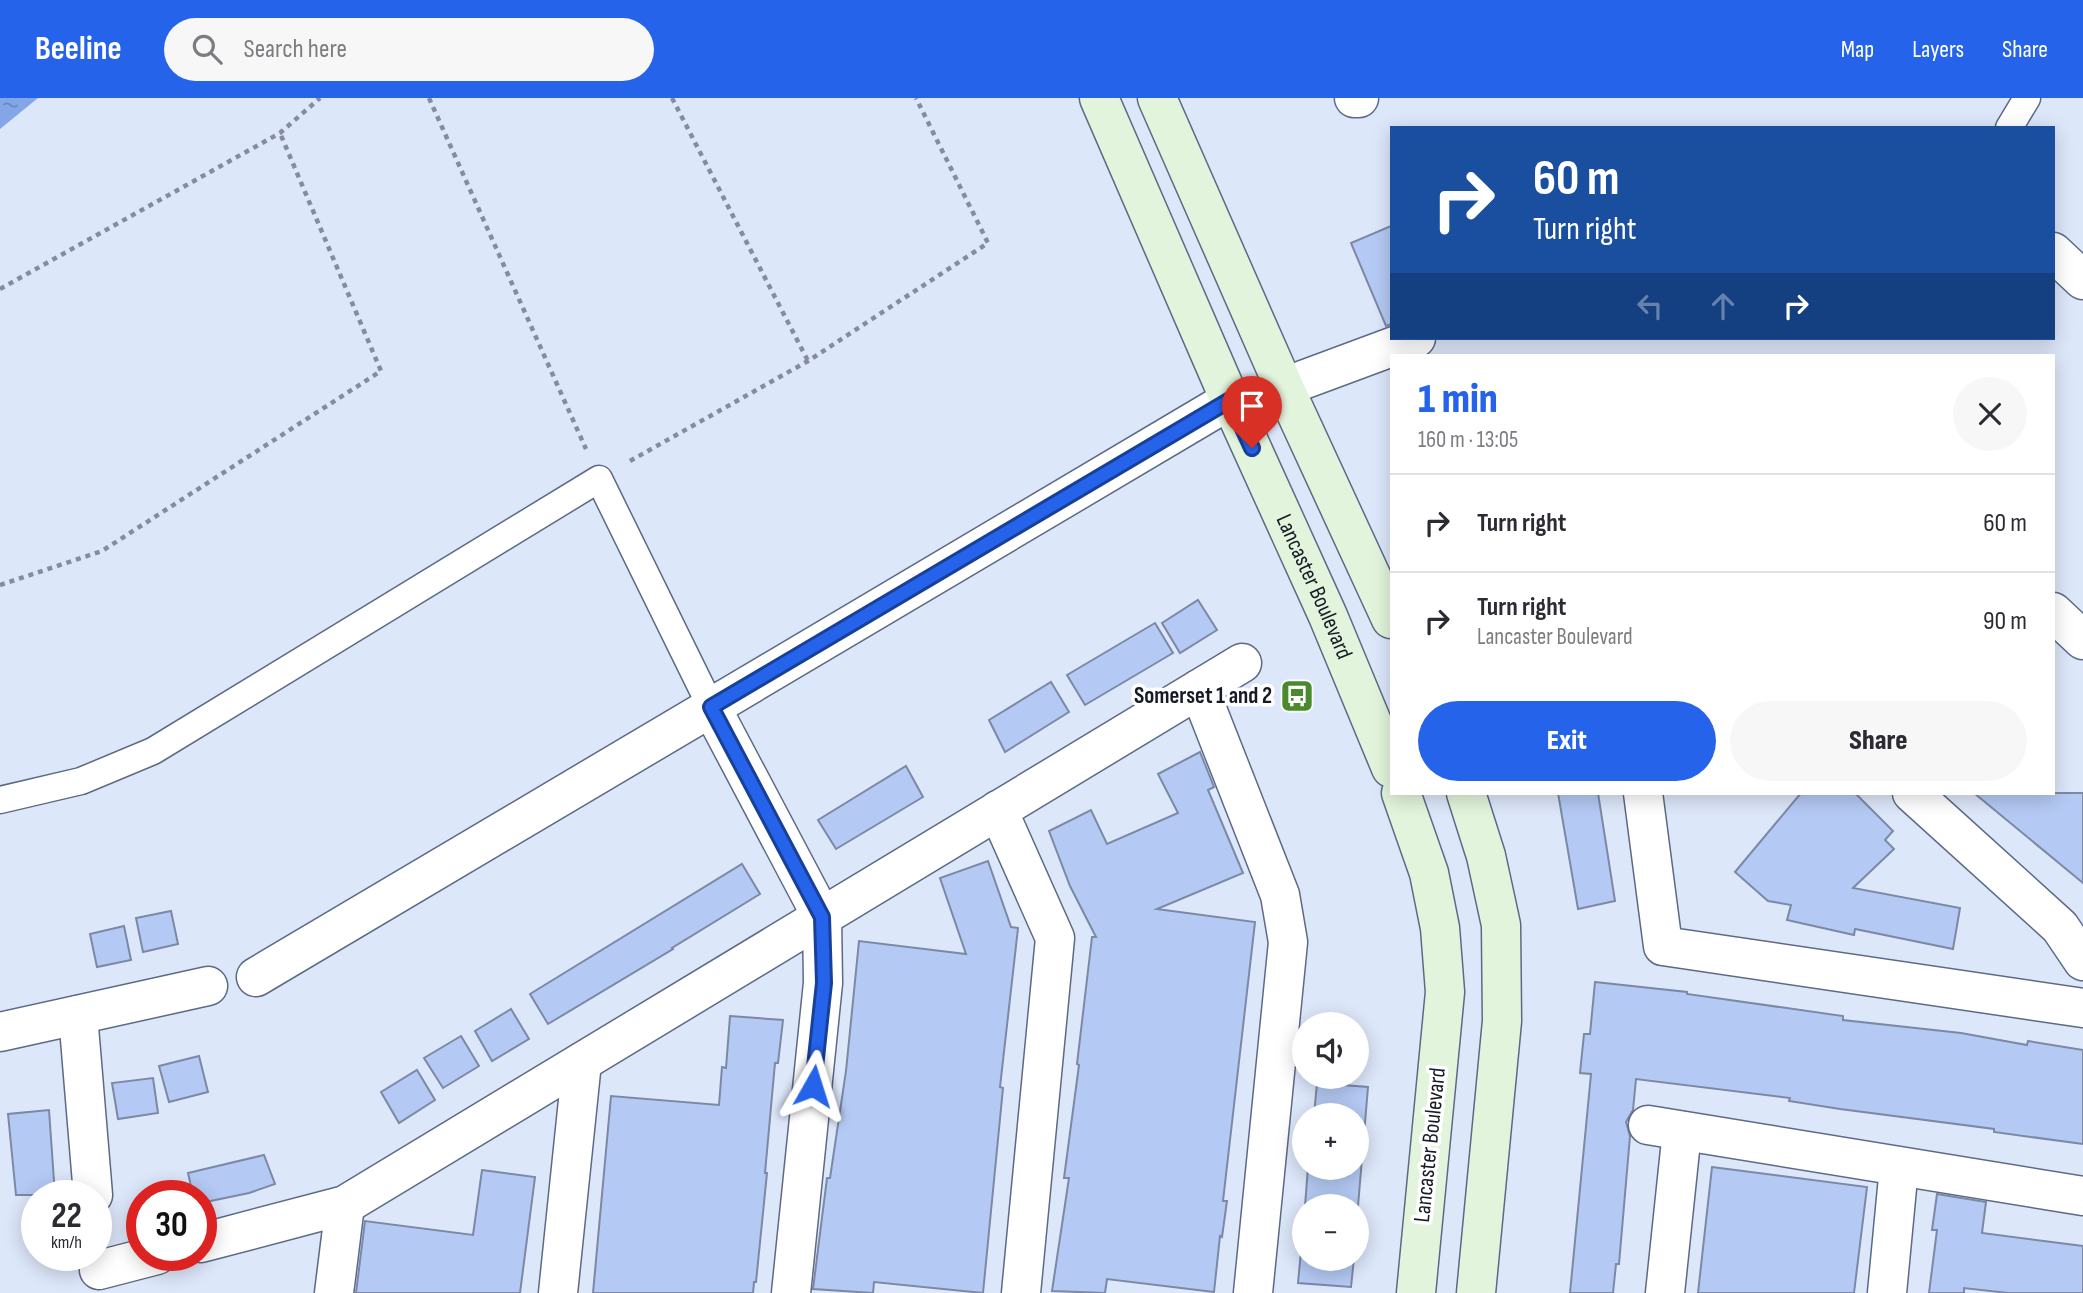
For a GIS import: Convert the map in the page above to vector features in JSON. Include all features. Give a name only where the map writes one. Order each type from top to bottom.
[{"type":"main road","name":"Lancaster Boulevard","points":[[1099,98],[1230,400],[1328,616],[1390,766]]},
{"type":"main road","points":[[1157,98],[1284,387],[1390,617]]},
{"type":"main road","points":[[1184,294],[1233,270]]},
{"type":"main road","name":"Lancaster Boulevard","points":[[1402,795],[1429,873],[1440,928],[1445,992],[1416,1293]]},
{"type":"main road","points":[[1466,795],[1486,856],[1501,925],[1502,1021],[1476,1293]]},
{"type":"street","points":[[2055,254],[2083,280]]},
{"type":"street","points":[[1284,387],[1411,340]]},
{"type":"street","points":[[256,977],[1230,400]]},
{"type":"street","points":[[2055,614],[2083,640]]},
{"type":"street","points":[[217,1239],[345,1205],[1242,663]]},
{"type":"street","points":[[1199,689],[1280,895],[1288,942],[1253,1293]]},
{"type":"street","points":[[711,707],[822,917],[824,983],[791,1293]]},
{"type":"street","points":[[1643,795],[1663,946],[2083,1008]]},
{"type":"street","points":[[1914,795],[2060,927],[2083,961]]},
{"type":"street","points":[[998,810],[1055,938],[1021,1293]]},
{"type":"street","points":[[0,1032],[208,986]]},
{"type":"street","points":[[78,1015],[92,1180]]},
{"type":"street","points":[[558,1293],[582,1062]]},
{"type":"street","points":[[1665,1293],[1665,1128],[2083,1196]]},
{"type":"street","points":[[1887,1293],[1899,1167]]},
{"type":"street","points":[[334,1293],[345,1205]]},
{"type":"lane","points":[[2010,126],[2027,98]]},
{"type":"lane","points":[[0,800],[81,781],[153,751],[599,479],[711,707]]},
{"type":"path","points":[[0,289],[280,133],[320,98]]},
{"type":"path","points":[[429,98],[599,479],[808,361],[988,243],[916,98]]},
{"type":"path","points":[[672,98],[808,361]]},
{"type":"path","points":[[0,585],[102,551],[380,371],[280,133]]},
{"type":"water","points":[[0,98],[38,98],[0,129]]},
{"type":"building","points":[[1390,226],[1390,324],[1386,326],[1351,243]]},
{"type":"building","points":[[1198,600],[1217,630],[1180,653],[1162,623]]},
{"type":"building","points":[[1155,623],[1173,653],[1085,705],[1067,675]]},
{"type":"building","points":[[1051,682],[1069,712],[1005,752],[989,720]]},
{"type":"building","points":[[1200,752],[1214,787],[1208,790],[1243,873],[1157,909],[1255,922],[1223,1201],[1227,1201],[1214,1292],[1107,1279],[1105,1293],[1052,1291],[1069,1178],[1064,1178],[1092,937],[1096,937],[1070,886],[1049,831],[1091,810],[1107,844],[1178,813],[1158,774]]},
{"type":"building","points":[[906,766],[923,797],[836,849],[818,820]]},
{"type":"building","points":[[2083,793],[2083,883],[1976,795]]},
{"type":"building","points":[[1558,795],[1598,795],[1615,901],[1578,909]]},
{"type":"building","points":[[1799,795],[1857,795],[1893,831],[1885,840],[1894,849],[1853,888],[1960,908],[1953,949],[1855,929],[1854,935],[1787,920],[1791,905],[1768,901],[1735,872]]},
{"type":"building","points":[[988,861],[1011,927],[1018,928],[1000,1087],[1003,1088],[983,1293],[874,1282],[873,1293],[813,1289],[827,1178],[830,1178],[846,1071],[859,941],[966,954],[940,878]]},
{"type":"building","points":[[742,864],[760,894],[548,1024],[530,994]]},
{"type":"building","points":[[171,911],[178,944],[143,952],[136,918]]},
{"type":"building","points":[[124,926],[131,960],[97,967],[90,934]]},
{"type":"building","points":[[1595,982],[1687,992],[1843,1016],[1843,1020],[1961,1033],[2027,1045],[2028,1041],[2083,1050],[2083,1144],[1789,1101],[1790,1098],[1636,1079],[1633,1110],[1626,1122],[1630,1136],[1619,1264],[1616,1264],[1613,1293],[1570,1293],[1591,1074],[1580,1073],[1584,1034],[1590,1034]]},
{"type":"building","points":[[511,1009],[529,1039],[492,1061],[475,1031]]},
{"type":"building","points":[[730,1016],[783,1020],[778,1063],[775,1063],[767,1173],[753,1293],[593,1293],[611,1096],[719,1105],[722,1067],[726,1068]]},
{"type":"building","points":[[461,1036],[479,1066],[443,1088],[424,1058]]},
{"type":"building","points":[[199,1056],[208,1092],[169,1102],[159,1066]]},
{"type":"building","points":[[417,1070],[435,1100],[399,1123],[381,1092]]},
{"type":"building","points":[[153,1078],[158,1113],[118,1119],[112,1083]]},
{"type":"building","points":[[1316,1089],[1368,1089],[1367,1103],[1315,1103]]},
{"type":"building","points":[[49,1110],[54,1180],[21,1180],[21,1195],[16,1195],[8,1114]]},
{"type":"building","points":[[264,1155],[275,1184],[217,1200],[217,1180],[190,1180],[188,1173]]},
{"type":"building","points":[[1712,1167],[1867,1187],[1854,1293],[1698,1293]]},
{"type":"building","points":[[482,1170],[535,1177],[520,1293],[356,1293],[365,1221],[473,1235]]},
{"type":"building","points":[[1307,1180],[1360,1180],[1359,1194],[1306,1194]]},
{"type":"building","points":[[1937,1194],[1986,1202],[1982,1233],[2083,1246],[2083,1293],[2008,1293],[1964,1288],[1964,1293],[1929,1293],[1937,1230],[1932,1230]]},
{"type":"building","points":[[1299,1271],[1353,1271],[1351,1287],[1298,1283]]},
{"type":"place","name":"Somerset 1 and 2","points":[[1297,696]]},
{"type":"route","points":[[813,1086],[824,983],[822,917],[711,707],[1230,400],[1252,448]]}]
